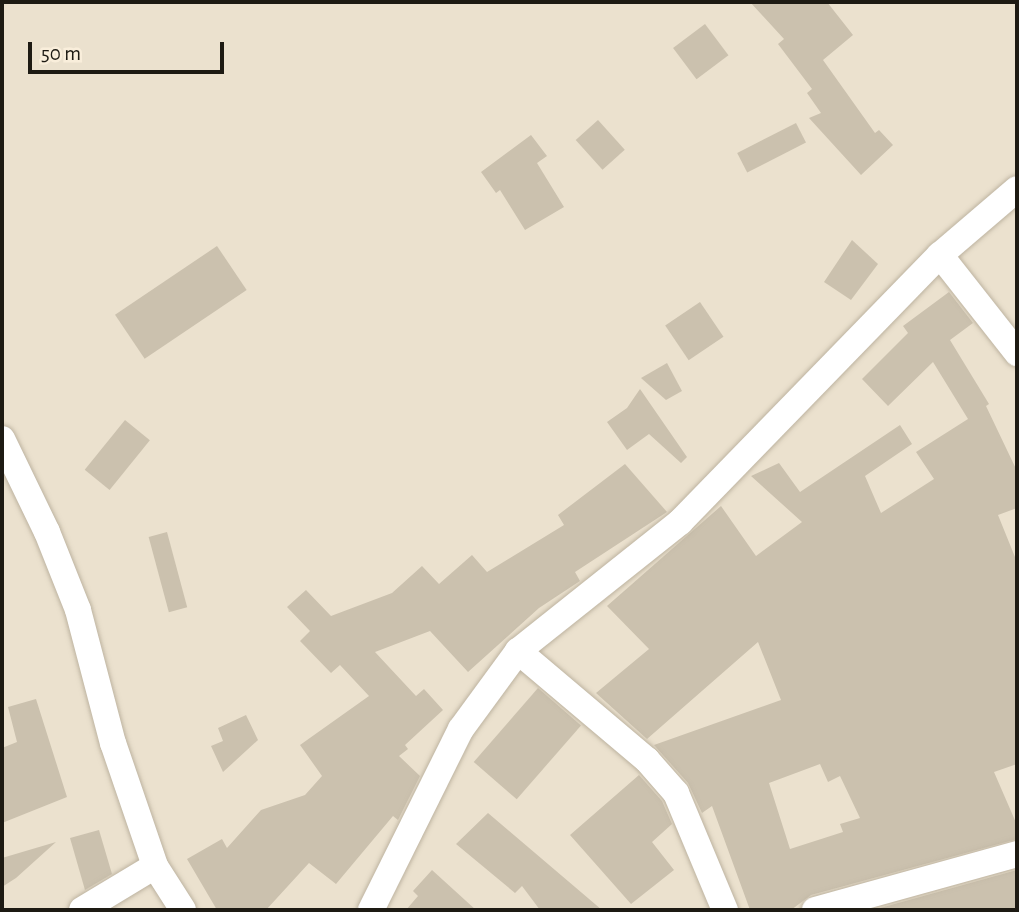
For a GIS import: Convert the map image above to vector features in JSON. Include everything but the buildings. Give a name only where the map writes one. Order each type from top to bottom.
[{"type":"street","points":[[370,910],[461,729],[518,651],[680,522],[940,255],[1017,189]]},
{"type":"street","points":[[940,255],[1017,353]]},
{"type":"street","points":[[2,439],[47,532],[78,610],[113,743],[155,866],[183,910]]},
{"type":"street","points":[[518,651],[647,760],[676,793],[725,910]]},
{"type":"street","points":[[816,910],[1017,854]]},
{"type":"street","points":[[82,910],[155,866]]}]
